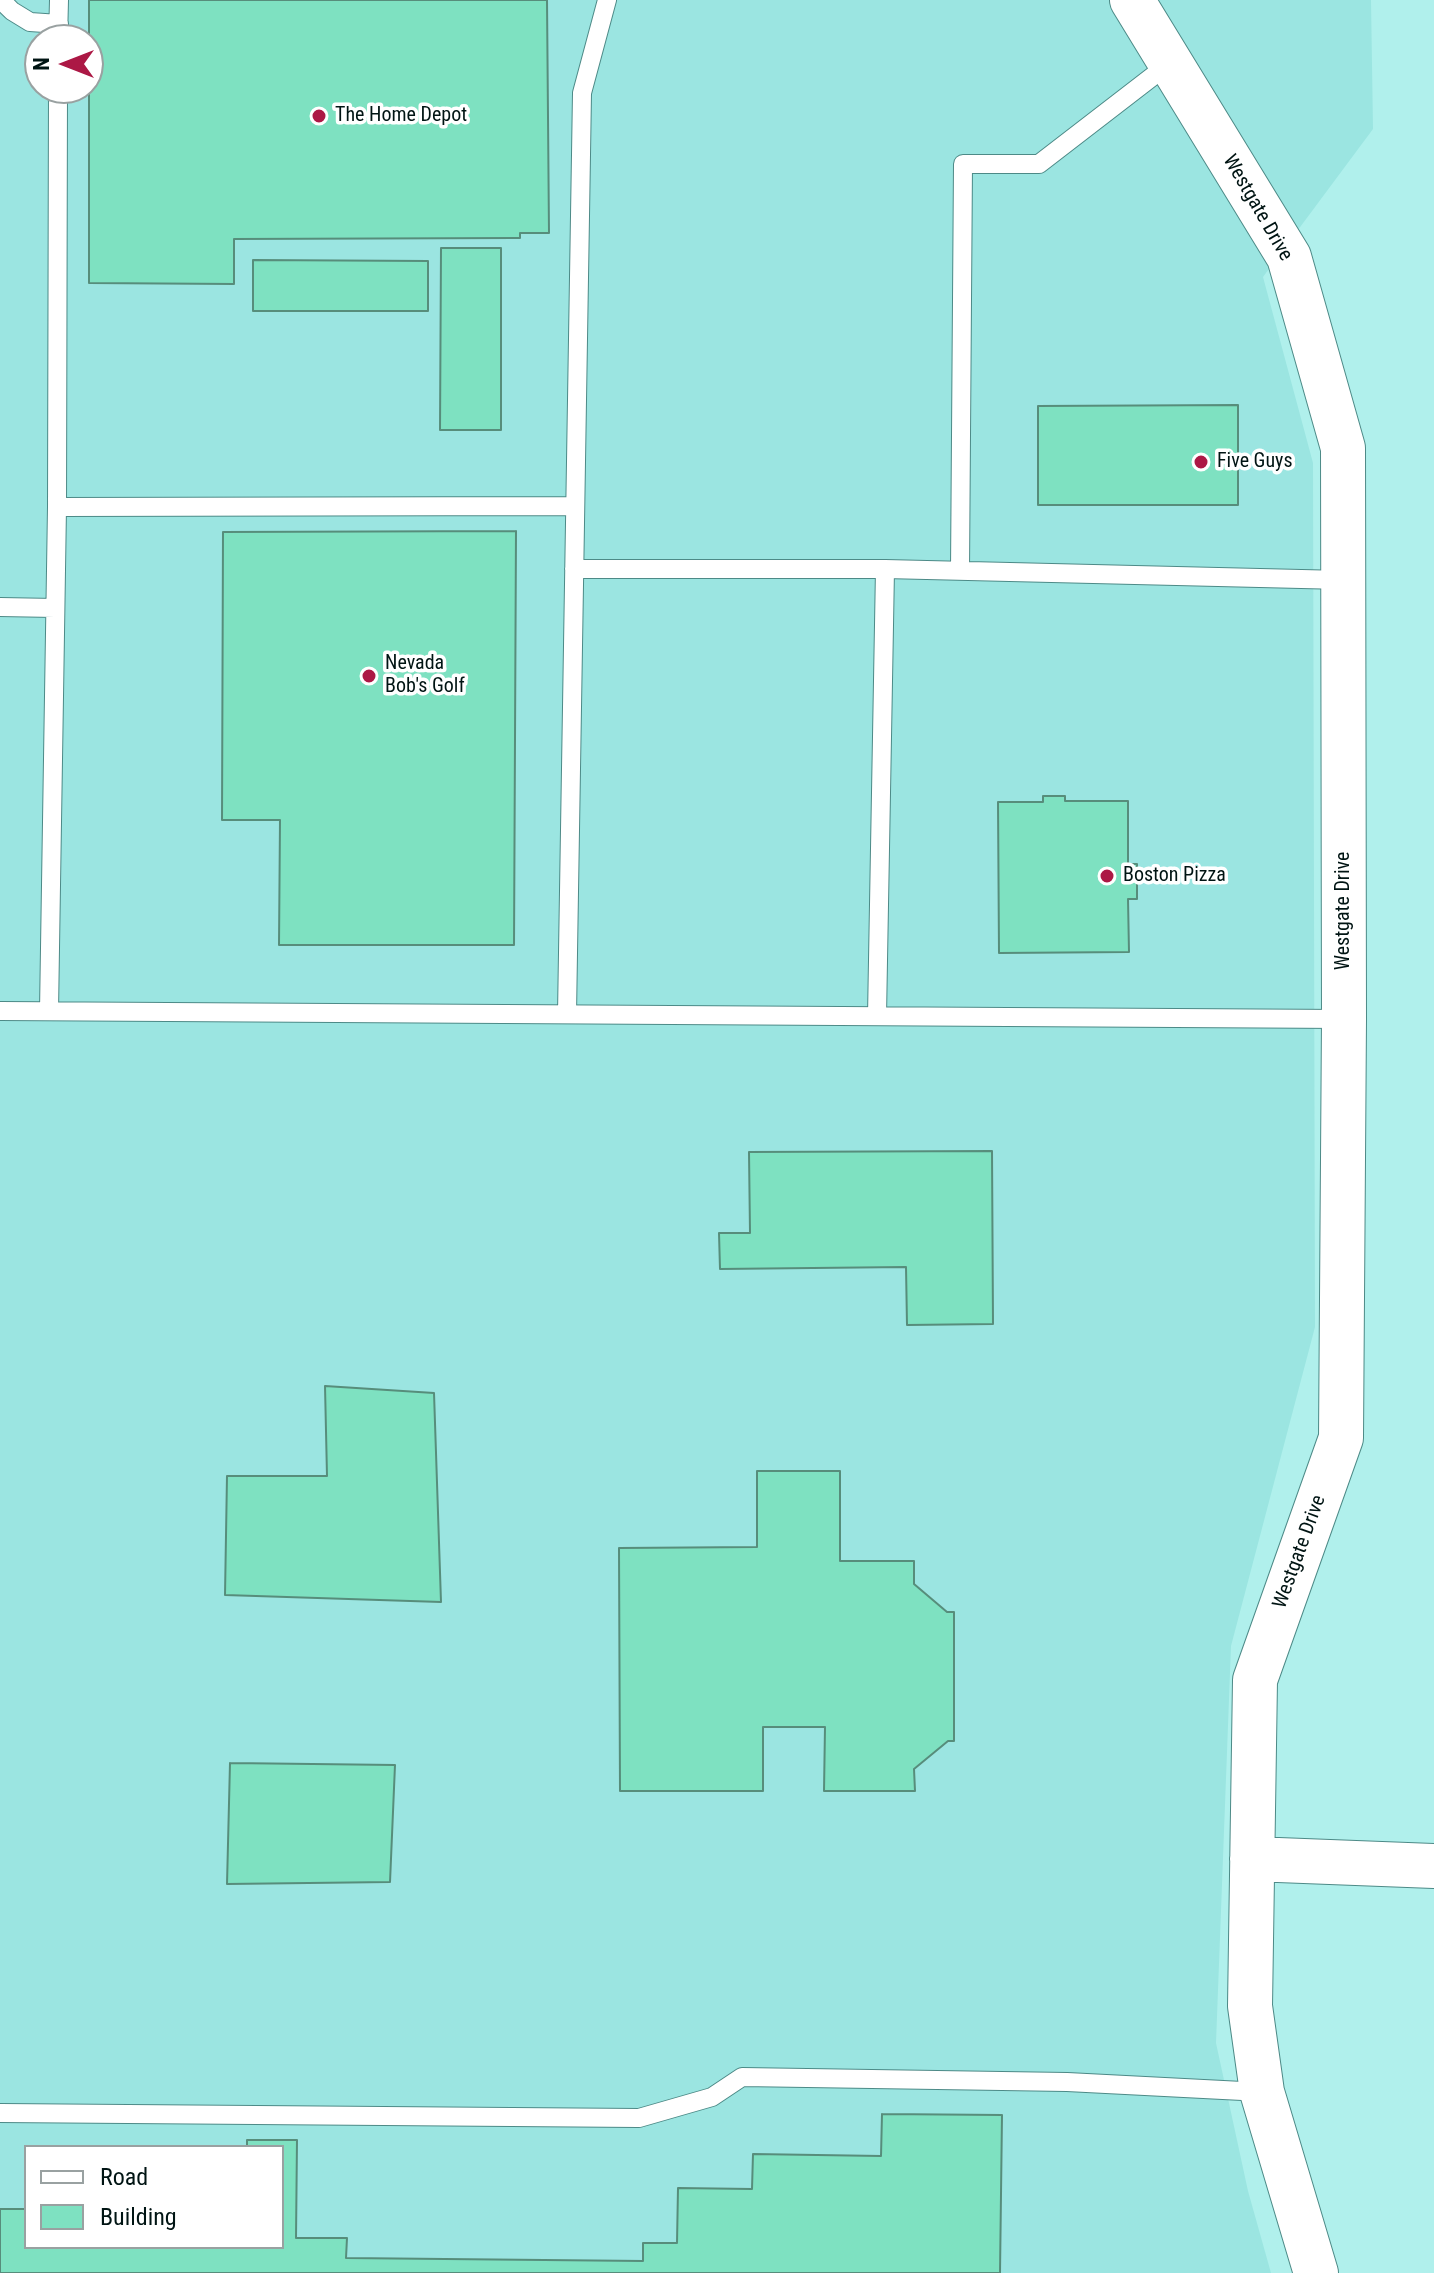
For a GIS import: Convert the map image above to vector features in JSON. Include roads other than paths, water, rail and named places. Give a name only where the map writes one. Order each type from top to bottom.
[{"type":"street","name":"Westgate Drive","points":[[1132,0],[1289,257],[1343,448],[1341,1438],[1255,1680],[1252,1859],[1250,2006],[1262,2092],[1316,2273]]},
{"type":"street","points":[[1252,1859],[1434,1866]]},
{"type":"lane","points":[[1,0],[12,11],[36,24]]},
{"type":"lane","points":[[58,24],[59,0]]},
{"type":"lane","points":[[567,1014],[582,93],[607,0]]},
{"type":"lane","points":[[960,571],[963,164],[1039,164],[1170,63]]},
{"type":"lane","points":[[49,1011],[57,507],[58,104]]},
{"type":"lane","points":[[57,507],[575,506]]},
{"type":"lane","points":[[574,569],[885,569],[1344,580]]},
{"type":"lane","points":[[877,1016],[885,569]]},
{"type":"lane","points":[[0,607],[55,608]]},
{"type":"lane","points":[[0,1011],[1344,1019]]},
{"type":"lane","points":[[0,2113],[639,2118],[712,2097],[742,2077],[1067,2082],[1262,2092]]},
{"type":"place","name":"The Home Depot","points":[[319,116]]},
{"type":"place","name":"Five Guys","points":[[1201,462]]},
{"type":"place","name":"Nevada Bob's Golf","points":[[369,676]]},
{"type":"place","name":"Boston Pizza","points":[[1107,876]]}]
